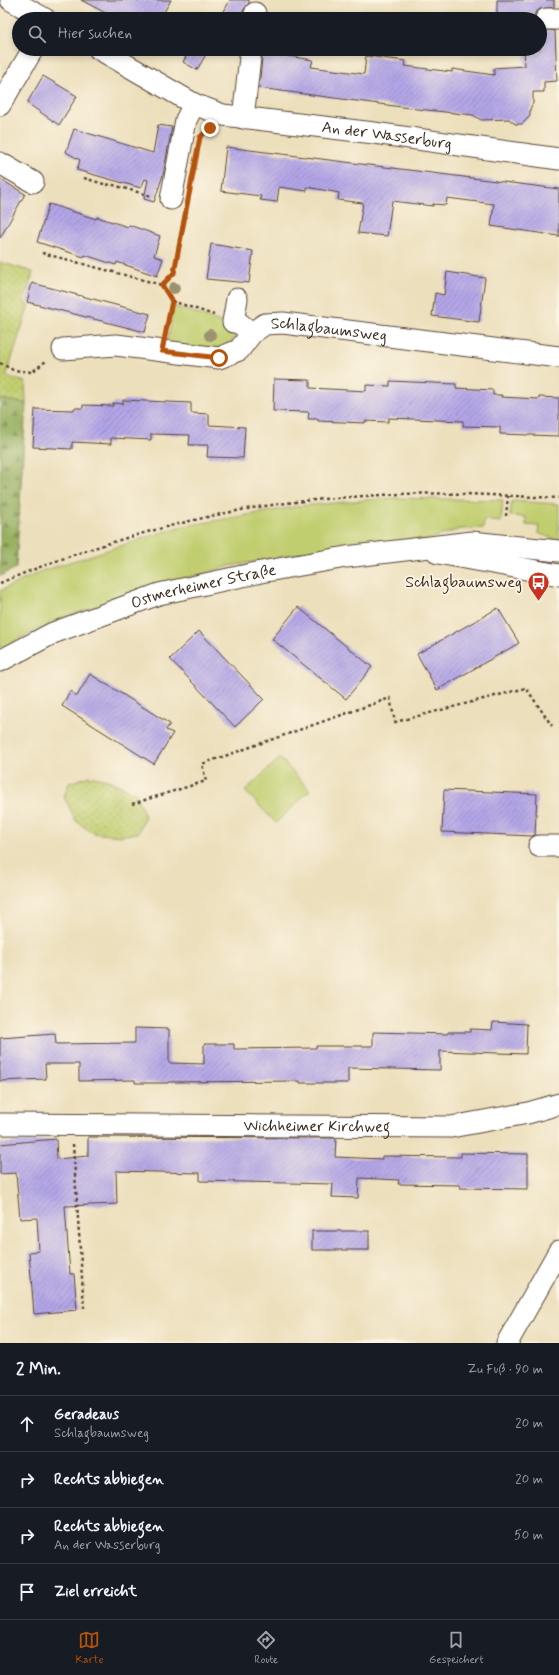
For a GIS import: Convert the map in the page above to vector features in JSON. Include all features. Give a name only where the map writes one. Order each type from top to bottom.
[{"type":"street","points":[[11,0],[43,11]]},
{"type":"street","points":[[0,105],[29,56]]},
{"type":"street","name":"An der Wasserburg","points":[[111,56],[194,104],[219,114],[374,133],[559,159]]},
{"type":"street","points":[[243,118],[250,56]]},
{"type":"street","points":[[179,206],[186,120],[194,104]]},
{"type":"street","points":[[0,163],[33,182]]},
{"type":"street","points":[[237,299],[233,322],[239,323],[252,333]]},
{"type":"street","name":"Schlagbaumsweg","points":[[63,348],[116,346],[219,358],[239,350],[252,333],[265,324],[283,323],[548,357],[559,357]]},
{"type":"street","name":"Ostmerheimer Straße","points":[[0,660],[53,633],[159,594],[261,572],[346,557],[472,542],[559,551]]},
{"type":"street","name":"Ostmerheimer Straße","points":[[418,549],[559,576]]},
{"type":"street","name":"Wichheimer Kirchweg","points":[[0,1124],[451,1127],[528,1113],[559,1104]]},
{"type":"street","points":[[508,1343],[559,1251]]},
{"type":"path","points":[[84,178],[107,185],[110,184],[179,206],[174,273],[162,285]]},
{"type":"path","points":[[42,253],[162,285],[172,301],[233,322]]},
{"type":"path","points":[[162,351],[172,301]]},
{"type":"path","points":[[0,363],[13,370],[32,372],[63,348]]},
{"type":"path","points":[[0,583],[37,567],[164,527],[232,512],[298,502],[399,494],[449,494],[559,498]]},
{"type":"path","points":[[506,516],[508,496]]},
{"type":"path","points":[[132,804],[206,781],[202,764],[390,698],[395,722],[526,688],[552,726]]},
{"type":"path","points":[[72,1124],[84,1308]]},
{"type":"green space","points":[[0,262],[33,272],[24,303],[29,305],[6,376],[25,382],[26,403],[0,399]]},
{"type":"green space","points":[[174,306],[238,328],[231,342],[218,348],[210,349],[167,343]]},
{"type":"green space","points":[[0,399],[26,403],[16,568],[0,576]]},
{"type":"green space","points":[[389,498],[503,500],[501,522],[484,520],[483,528],[460,529],[427,540],[301,553],[230,566],[151,588],[68,616],[0,648],[0,591],[42,571],[179,527],[300,506]]},
{"type":"green space","points":[[512,501],[559,504],[559,541],[538,533],[539,526],[526,525],[526,517],[510,516]]},
{"type":"green space","points":[[280,758],[310,790],[276,823],[245,791]]},
{"type":"green space","points":[[89,776],[108,780],[135,793],[145,816],[138,833],[119,836],[93,833],[76,821],[64,797],[69,783]]},
{"type":"building","points":[[81,0],[171,0],[164,12],[104,12]]},
{"type":"building","points":[[230,0],[249,0],[249,3],[243,12],[224,12]]},
{"type":"building","points":[[497,0],[554,0],[554,7],[540,9],[536,12],[497,12]]},
{"type":"building","points":[[547,30],[555,31],[557,81],[544,82],[544,92],[533,92],[533,103],[530,109],[530,116],[522,124],[515,124],[509,119],[481,120],[473,115],[259,88],[262,56],[288,56],[313,60],[311,67],[364,74],[366,56],[406,61],[405,66],[452,72],[452,69],[494,75],[494,68],[525,66],[524,56],[547,56]]},
{"type":"building","points":[[186,56],[205,56],[197,70],[183,62]]},
{"type":"building","points":[[43,76],[77,96],[59,125],[27,103]]},
{"type":"building","points":[[158,125],[172,127],[163,175],[154,202],[144,199],[148,180],[145,179],[141,188],[77,170],[80,160],[66,152],[74,129],[153,153]]},
{"type":"building","points":[[226,147],[559,189],[559,236],[491,226],[494,204],[447,198],[446,205],[433,204],[433,206],[392,201],[387,236],[358,233],[363,203],[338,200],[339,193],[307,187],[307,191],[279,187],[277,202],[260,200],[261,196],[221,191]]},
{"type":"building","points":[[0,179],[25,194],[0,238]]},
{"type":"building","points":[[49,204],[96,219],[97,217],[128,227],[129,225],[160,236],[154,256],[163,259],[157,276],[117,262],[116,265],[85,255],[84,257],[37,242]]},
{"type":"building","points":[[211,244],[253,251],[249,283],[206,279]]},
{"type":"building","points":[[447,272],[485,278],[479,322],[432,316],[435,293],[444,295]]},
{"type":"building","points":[[32,283],[150,314],[145,332],[27,302]]},
{"type":"building","points":[[274,379],[310,380],[310,388],[366,391],[366,385],[390,386],[390,381],[456,384],[456,388],[493,390],[493,395],[502,395],[501,397],[539,399],[539,397],[559,398],[559,436],[500,434],[500,427],[463,426],[463,421],[389,418],[388,422],[365,421],[365,423],[318,421],[318,419],[308,419],[309,412],[273,411]]},
{"type":"building","points":[[123,400],[191,403],[191,413],[209,414],[209,425],[245,427],[243,458],[207,457],[208,445],[189,445],[190,435],[151,434],[151,440],[111,438],[111,444],[72,442],[72,449],[33,447],[35,409],[74,410],[74,408],[83,408],[83,405],[113,406],[113,403],[123,404]]},
{"type":"building","points":[[298,607],[372,667],[346,699],[272,639]]},
{"type":"building","points":[[498,608],[519,643],[437,690],[417,654]]},
{"type":"building","points":[[199,631],[264,699],[235,727],[170,659]]},
{"type":"building","points":[[90,674],[170,724],[166,730],[173,733],[154,764],[62,706],[70,691],[77,696]]},
{"type":"building","points":[[444,790],[537,794],[535,835],[442,832]]},
{"type":"building","points":[[493,1022],[527,1024],[526,1054],[440,1051],[440,1070],[348,1068],[348,1083],[300,1083],[300,1081],[135,1083],[135,1080],[79,1081],[79,1064],[45,1064],[46,1079],[0,1081],[0,1038],[55,1034],[56,1044],[135,1043],[135,1028],[169,1029],[169,1063],[204,1064],[204,1044],[234,1044],[234,1049],[316,1048],[316,1046],[373,1046],[373,1032],[448,1034],[448,1032],[470,1032],[470,1029],[492,1030]]},
{"type":"building","points":[[88,1137],[336,1138],[335,1157],[382,1159],[382,1156],[461,1157],[461,1153],[528,1154],[528,1189],[460,1188],[460,1185],[398,1184],[399,1180],[359,1178],[358,1198],[332,1197],[333,1184],[200,1181],[200,1173],[116,1171],[117,1204],[65,1206],[70,1274],[74,1274],[77,1310],[34,1314],[29,1252],[39,1251],[37,1218],[20,1219],[16,1173],[0,1174],[0,1144],[56,1139],[57,1159],[88,1156]]},
{"type":"building","points":[[312,1231],[369,1231],[369,1250],[312,1250]]},
{"type":"place","name":"Schlagbaumsweg","points":[[538,602]]},
{"type":"route","points":[[210,128],[200,137],[174,273],[162,285],[172,301],[162,351],[219,358]]}]
